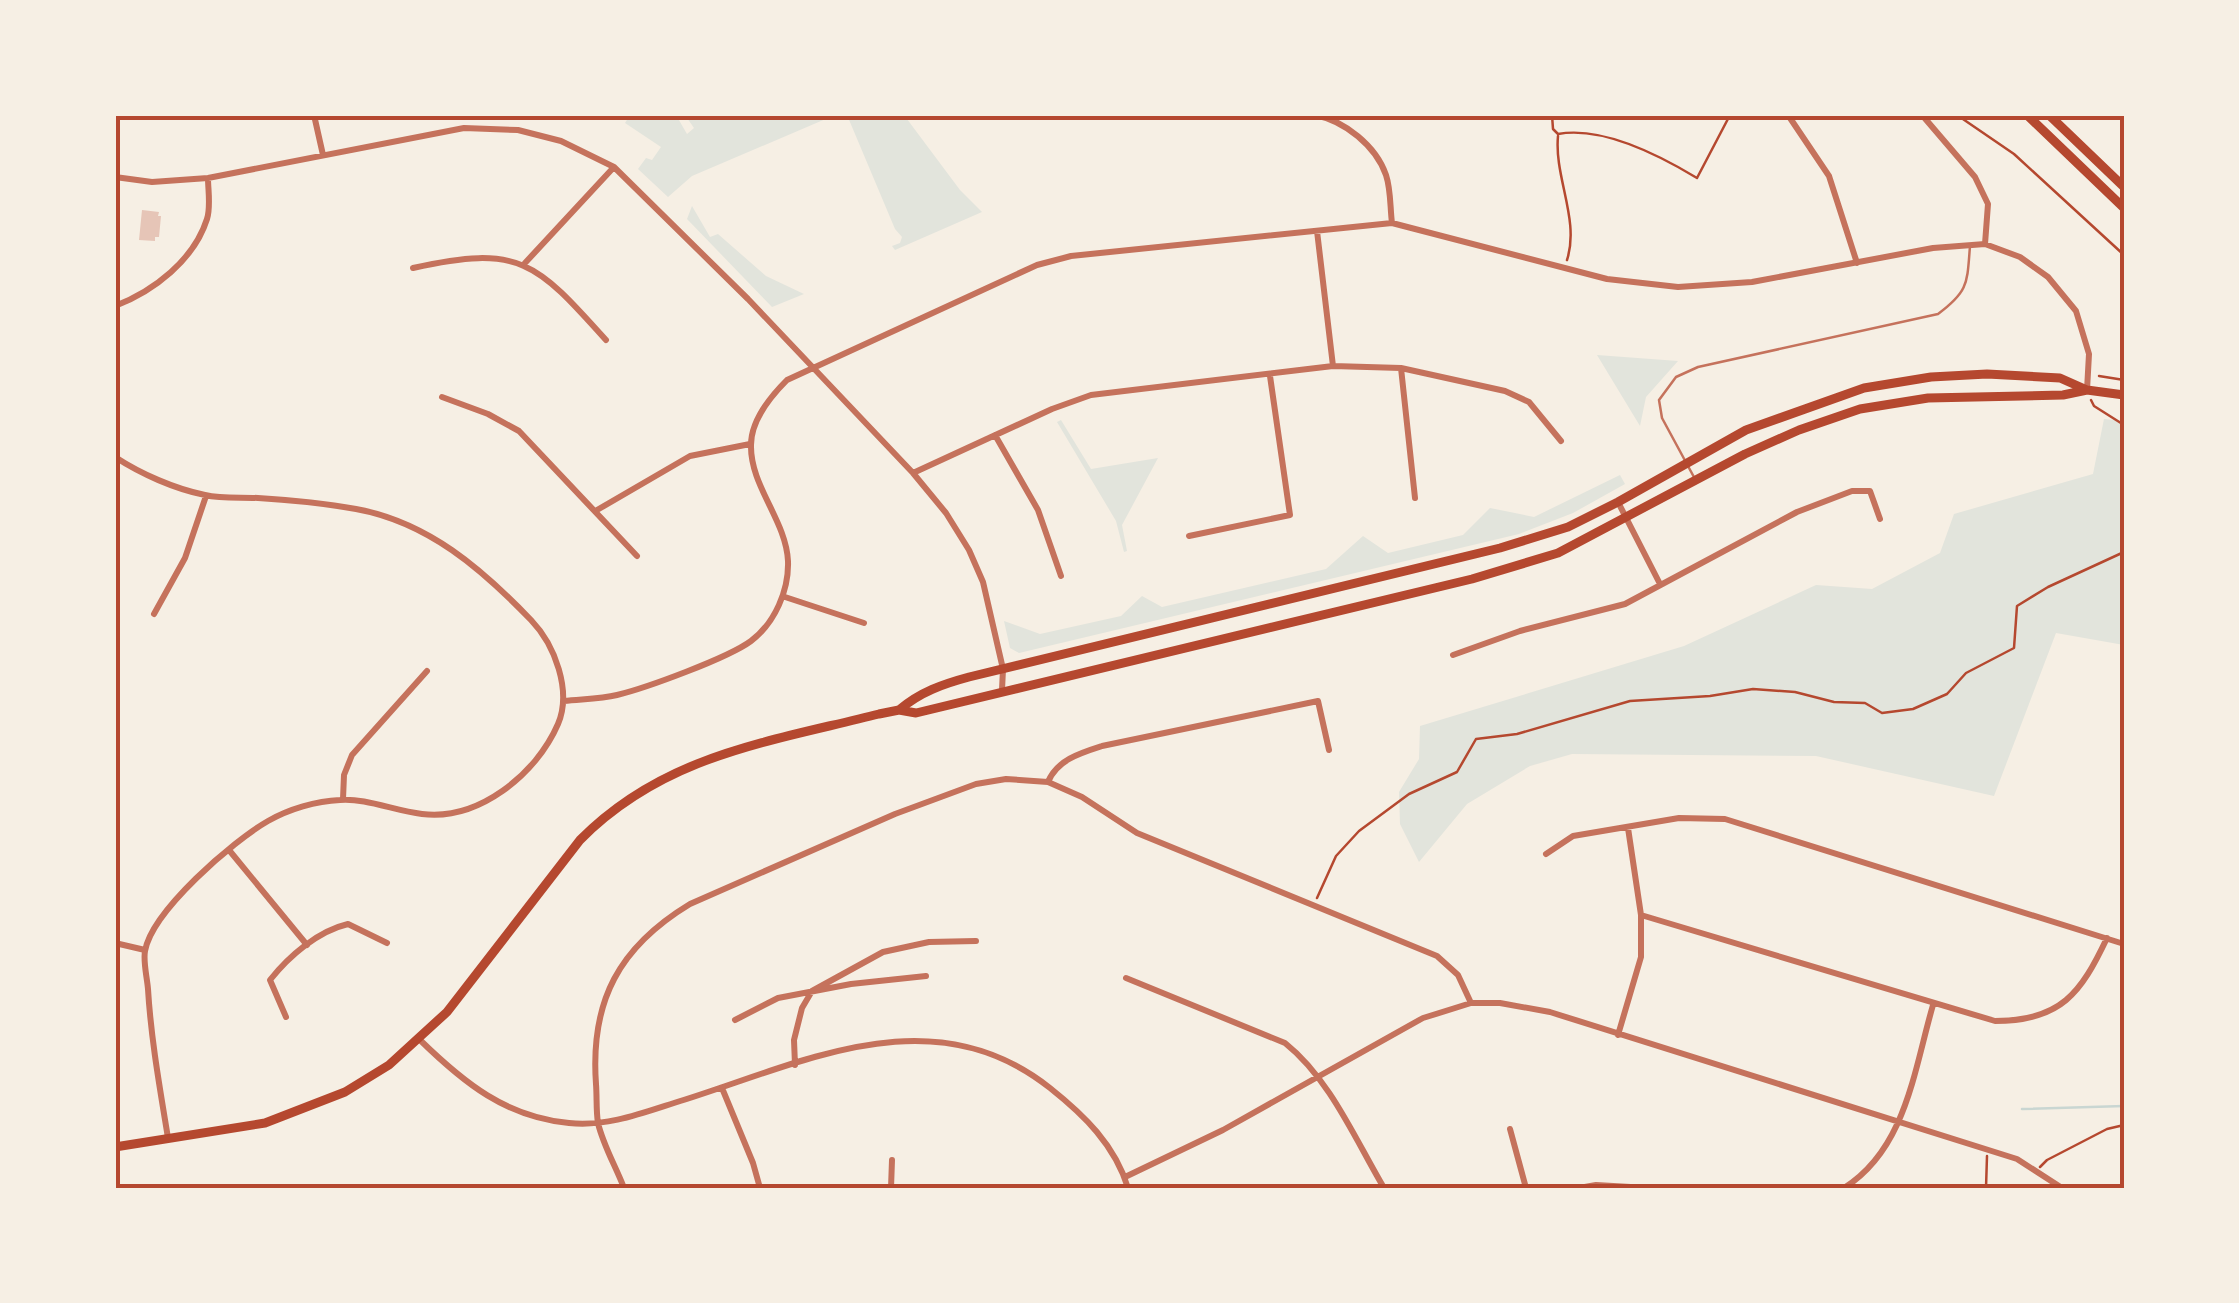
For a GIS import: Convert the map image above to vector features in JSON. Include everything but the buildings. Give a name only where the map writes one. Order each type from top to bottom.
[{"type":"main road","points":[[2027,115],[2124,208]]},
{"type":"main road","points":[[2049,115],[2124,187]]},
{"type":"main road","points":[[115,1147],[266,1122],[329,1098],[389,1065],[447,1012],[580,840],[642,789],[710,757],[899,710],[940,685],[1500,548],[1568,526],[1761,424],[1864,388],[1931,377],[1987,374],[2060,378],[2088,394]]},
{"type":"main road","points":[[899,710],[916,713],[1472,579],[1558,553],[1745,454],[1860,409],[1928,398],[2124,395]]},
{"type":"street","points":[[314,115],[323,156]]},
{"type":"street","points":[[1315,115],[1352,132],[1372,150],[1386,176],[1392,223]]},
{"type":"street","points":[[1788,115],[1829,176],[1857,263]]},
{"type":"street","points":[[1922,115],[1975,177],[1988,204],[1984,244]]},
{"type":"street","points":[[115,177],[152,182],[208,178],[464,128],[518,130],[561,141],[614,168],[665,214],[812,366],[946,513],[983,582],[1002,669],[1002,690]]},
{"type":"street","points":[[525,263],[614,168]]},
{"type":"street","points":[[115,306],[133,299],[182,264],[208,217],[208,178]]},
{"type":"street","points":[[564,702],[617,695],[731,653],[754,638],[784,598],[788,558],[782,531],[759,481],[750,444],[760,414],[787,380],[1036,265],[1071,256],[1392,223],[1607,279],[1678,287],[1752,282],[1933,248],[1984,244],[2020,257],[2048,276],[2076,310],[2089,354],[2088,394]]},
{"type":"street","points":[[1317,231],[1333,366]]},
{"type":"street","points":[[413,268],[459,258],[525,263],[549,280],[606,340]]},
{"type":"street","points":[[913,473],[1091,395],[1333,366],[1401,368],[1505,390],[1530,402],[1560,441]]},
{"type":"street","points":[[1401,368],[1415,498]]},
{"type":"street","points":[[1189,536],[1290,515],[1270,376]]},
{"type":"street","points":[[442,398],[488,414],[519,432],[637,556]]},
{"type":"street","points":[[994,435],[1038,510],[1061,576]]},
{"type":"street","points":[[596,510],[690,456],[750,444]]},
{"type":"street","points":[[115,457],[134,470],[206,496],[293,500],[360,509],[413,526],[458,551],[539,629],[557,660],[564,702],[559,722],[544,750],[486,802],[459,814],[424,815],[343,799],[306,805],[267,822],[199,874],[168,910],[145,950],[150,1034],[168,1138]]},
{"type":"street","points":[[1453,655],[1520,630],[1624,604],[1796,512],[1852,490],[1870,491],[1880,519]]},
{"type":"street","points":[[154,614],[185,558],[206,496]]},
{"type":"street","points":[[1618,502],[1660,584]]},
{"type":"street","points":[[784,598],[864,623]]},
{"type":"street","points":[[343,799],[344,774],[352,755],[427,672]]},
{"type":"street","points":[[1048,782],[1053,768],[1102,746],[1318,701],[1329,750]]},
{"type":"street","points":[[624,1188],[598,1123],[594,1054],[596,1023],[611,986],[634,950],[661,922],[742,879],[895,814],[960,790],[1006,779],[1048,782],[1082,798],[1137,834],[1437,956],[1458,975],[1471,1003]]},
{"type":"street","points":[[1546,854],[1573,836],[1680,818],[1725,819],[2124,944]]},
{"type":"street","points":[[1618,1035],[1641,957],[1641,915],[1628,828]]},
{"type":"street","points":[[229,850],[307,946]]},
{"type":"street","points":[[1641,915],[1996,1021],[2016,1021],[2062,1006],[2080,989],[2107,938]]},
{"type":"street","points":[[286,1018],[270,980],[307,946],[334,927],[348,924],[387,943]]},
{"type":"street","points":[[795,1065],[794,1040],[802,1008],[812,991],[883,952],[929,942],[976,941]]},
{"type":"street","points":[[115,944],[145,950]]},
{"type":"street","points":[[735,1020],[778,998],[926,976]]},
{"type":"street","points":[[1126,978],[1285,1043],[1318,1076],[1384,1188]]},
{"type":"street","points":[[1124,1177],[1223,1130],[1423,1018],[1471,1003],[1500,1003],[1550,1012],[1899,1120],[2017,1160],[2062,1188]]},
{"type":"street","points":[[1844,1188],[1877,1161],[1893,1138],[1933,1004]]},
{"type":"street","points":[[420,1040],[456,1076],[492,1100],[528,1116],[571,1124],[627,1118],[856,1045],[901,1039],[939,1041],[987,1052],[1030,1072],[1082,1113],[1108,1146],[1128,1188]]},
{"type":"street","points":[[722,1088],[754,1163],[760,1188]]},
{"type":"street","points":[[1510,1128],[1526,1188]]},
{"type":"street","points":[[891,1188],[892,1160]]},
{"type":"street","points":[[1579,1188],[1648,1188]]},
{"type":"lane","points":[[1696,481],[1662,418],[1659,400],[1676,378],[1698,367],[1938,314],[1959,299],[1965,285],[1970,244]]},
{"type":"path","points":[[1552,115],[1553,129],[1558,134],[1556,159],[1565,188],[1572,244],[1564,267]]},
{"type":"path","points":[[1558,134],[1578,130],[1604,136],[1674,164],[1697,178],[1730,115]]},
{"type":"path","points":[[1957,115],[2014,154],[2124,255]]},
{"type":"path","points":[[2099,376],[2124,380]]},
{"type":"path","points":[[2088,394],[2094,406],[2124,424]]},
{"type":"path","points":[[1314,904],[1336,856],[1359,831],[1409,794],[1457,772],[1476,739],[1517,734],[1591,710],[1669,696],[1710,696],[1752,689],[1865,703],[1882,713],[1913,709],[1946,694],[1966,673],[2014,648],[2017,606],[2124,552]]},
{"type":"path","points":[[2036,1172],[2048,1160],[2107,1130],[2124,1126]]},
{"type":"path","points":[[1986,1188],[1987,1150]]},
{"type":"shaded area","points":[[630,115],[676,115],[687,134],[694,128],[685,115],[835,115],[692,176],[668,197],[638,169],[646,158],[652,160],[661,147],[625,123]]},
{"type":"shaded area","points":[[847,115],[904,115],[960,190],[982,212],[895,250],[892,246],[900,243],[902,237],[895,229]]},
{"type":"shaded area","points":[[692,206],[710,237],[718,234],[766,276],[804,294],[772,307],[687,219]]},
{"type":"shaded area","points":[[1597,355],[1678,361],[1646,397],[1640,426]]},
{"type":"shaded area","points":[[2104,419],[2124,421],[2124,645],[2056,633],[1994,796],[1816,756],[1572,754],[1530,766],[1467,804],[1419,862],[1400,824],[1399,792],[1419,759],[1420,726],[1684,646],[1816,585],[1872,589],[1940,553],[1954,514],[2093,474]]},
{"type":"shaded area","points":[[1061,420],[1091,469],[1158,458],[1122,525],[1127,551],[1124,552],[1116,521],[1057,422]]},
{"type":"shaded area","points":[[1620,475],[1625,484],[1573,513],[1519,534],[1019,653],[1010,648],[1004,621],[1040,634],[1121,616],[1142,596],[1162,607],[1326,569],[1363,536],[1388,553],[1463,535],[1490,508],[1534,517]]},
{"type":"waterway","points":[[2022,1109],[2124,1106]]}]
